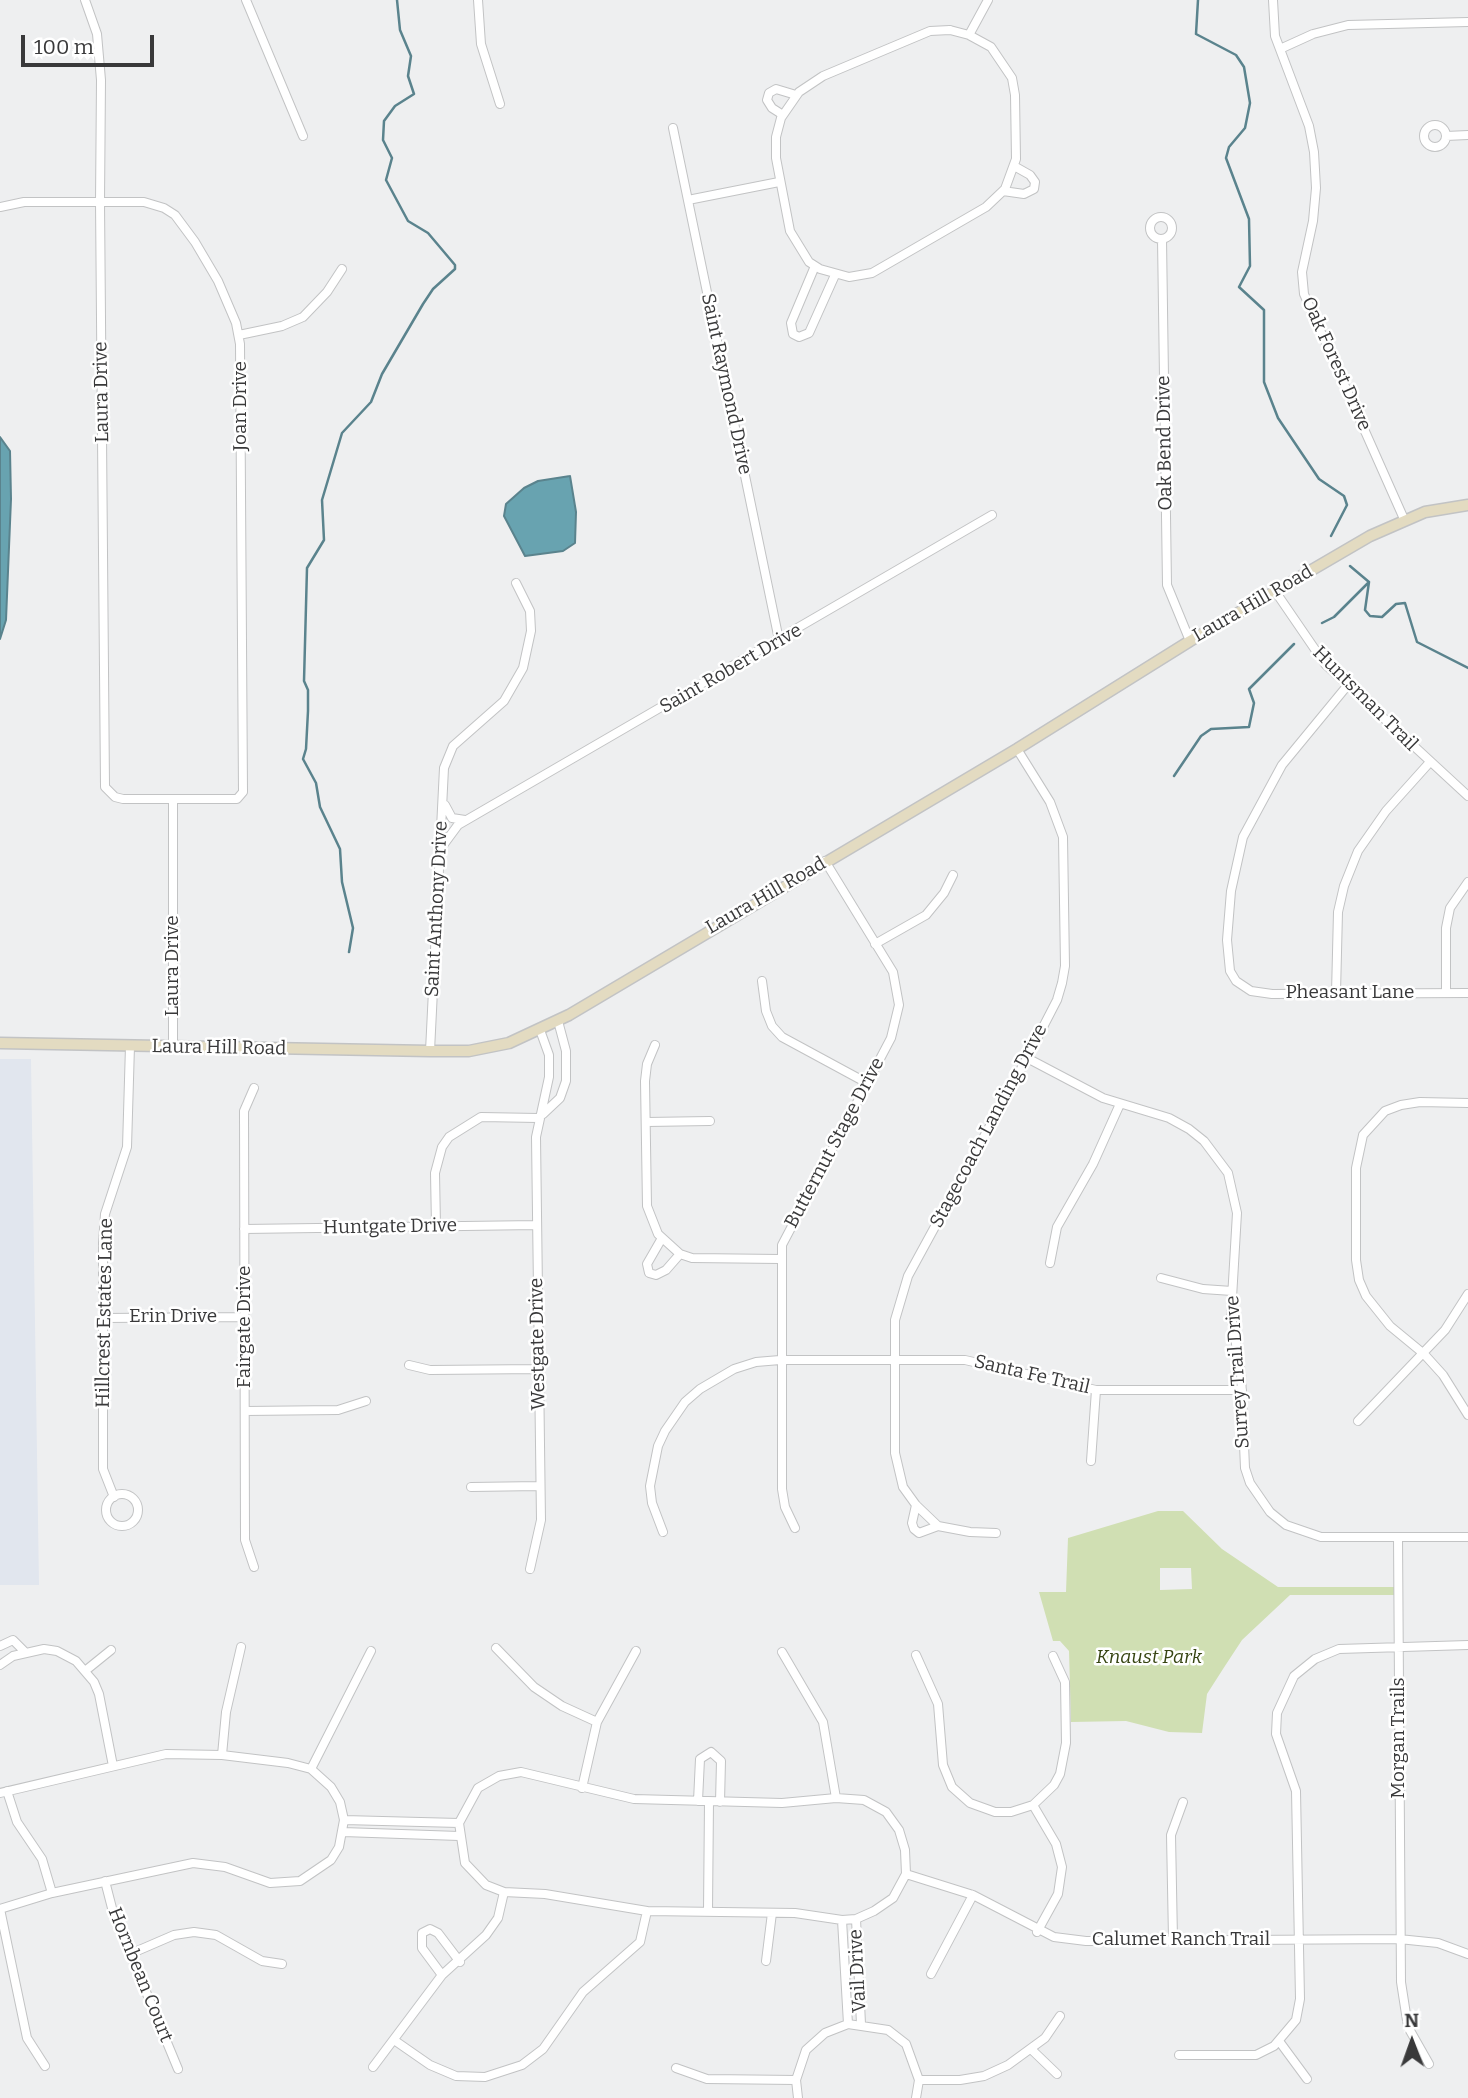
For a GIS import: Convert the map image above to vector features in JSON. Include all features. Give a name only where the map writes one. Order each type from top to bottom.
[{"type":"main road","name":"Laura Hill Road","points":[[0,1044],[430,1051],[493,1047],[540,1030],[1017,749],[1275,591],[1404,519],[1468,505]]},
{"type":"street","name":"Laura Drive","points":[[85,0],[93,18],[100,51],[105,786],[115,797],[173,801],[173,1047]]},
{"type":"street","points":[[246,0],[303,136]]},
{"type":"street","points":[[478,0],[481,44],[500,104]]},
{"type":"street","points":[[970,35],[988,0]]},
{"type":"street","name":"Oak Forest Drive","points":[[1273,0],[1275,36],[1309,126],[1314,152],[1316,188],[1313,221],[1302,272],[1304,294],[1404,519]]},
{"type":"street","points":[[1280,49],[1313,34],[1348,25],[1468,22]]},
{"type":"street","points":[[950,30],[970,35],[991,47],[1012,78],[1015,95],[1014,166],[1003,191],[986,207],[872,273],[849,277],[815,267],[798,248],[790,231],[779,182],[775,137],[783,115],[796,95],[823,76],[930,31],[950,30]]},
{"type":"street","points":[[783,115],[772,108],[767,100],[769,93],[776,89],[796,95]]},
{"type":"street","name":"Saint Raymond Drive","points":[[673,128],[779,640]]},
{"type":"street","points":[[1446,136],[1468,135]]},
{"type":"street","points":[[1003,191],[1024,194],[1034,189],[1035,182],[1030,175],[1014,166]]},
{"type":"street","points":[[688,200],[779,182]]},
{"type":"street","name":"Joan Drive","points":[[0,207],[24,202],[144,202],[175,215],[218,281],[239,335],[243,792],[233,800],[173,801]]},
{"type":"street","name":"Oak Bend Drive","points":[[1162,239],[1167,585],[1190,641]]},
{"type":"street","points":[[815,267],[791,323],[793,334],[799,337],[809,333],[835,275]]},
{"type":"street","points":[[239,335],[282,326],[303,317],[327,292],[342,269]]},
{"type":"street","name":"Saint Robert Drive","points":[[441,848],[448,836],[468,820],[992,515]]},
{"type":"street","name":"Saint Anthony Drive","points":[[430,1051],[444,768],[453,746],[504,701],[523,667],[530,639],[530,611],[516,583]]},
{"type":"street","name":"Huntsman Trail","points":[[1275,591],[1314,650],[1347,686],[1468,796]]},
{"type":"street","name":"Pheasant Lane","points":[[1347,686],[1282,765],[1243,837],[1230,891],[1228,962],[1236,981],[1251,991],[1272,994],[1468,993]]},
{"type":"street","name":"Stagecoach Landing Drive","points":[[996,1533],[970,1532],[938,1525],[916,1505],[903,1487],[897,1469],[895,1320],[908,1276],[1057,1000],[1065,966],[1065,851],[1055,813],[1017,749]]},
{"type":"street","points":[[1336,993],[1338,912],[1344,886],[1358,851],[1386,811],[1430,762]]},
{"type":"street","points":[[443,800],[452,818],[468,820]]},
{"type":"street","name":"Butternut Stage Drive","points":[[795,1528],[785,1507],[782,1489],[780,1259],[792,1222],[891,1038],[900,1005],[893,972],[825,862]]},
{"type":"street","points":[[875,944],[926,915],[944,893],[953,875]]},
{"type":"street","points":[[1447,992],[1447,928],[1450,908],[1468,882]]},
{"type":"street","points":[[762,981],[766,1012],[782,1037],[867,1083]]},
{"type":"street","points":[[436,1226],[435,1173],[442,1147],[449,1137],[481,1117],[538,1118],[560,1098],[566,1081],[566,1051],[558,1021]]},
{"type":"street","name":"Westgate Drive","points":[[530,1569],[540,1533],[538,1118],[548,1094],[549,1077],[549,1055],[540,1030]]},
{"type":"street","points":[[655,1045],[646,1073],[647,1206],[651,1221],[662,1238],[680,1254],[711,1260],[780,1259]]},
{"type":"street","name":"Hillcrest Estates Lane","points":[[114,1497],[103,1469],[104,1220],[127,1147],[130,1046]]},
{"type":"street","name":"Surrey Trail Drive","points":[[1027,1059],[1120,1104],[1169,1118],[1189,1129],[1204,1142],[1228,1173],[1237,1213],[1231,1315],[1242,1390],[1245,1468],[1250,1483],[1270,1512],[1286,1525],[1321,1537],[1468,1538]]},
{"type":"street","name":"Fairgate Drive","points":[[254,1088],[244,1111],[245,1540],[254,1567]]},
{"type":"street","points":[[1468,1103],[1420,1102],[1385,1111],[1373,1121],[1358,1150],[1359,1280],[1377,1313],[1424,1354],[1457,1393],[1468,1415]]},
{"type":"street","points":[[1050,1263],[1057,1227],[1093,1164],[1120,1104]]},
{"type":"street","points":[[647,1122],[710,1121]]},
{"type":"street","name":"Huntgate Drive","points":[[244,1229],[537,1225]]},
{"type":"street","points":[[662,1238],[647,1265],[649,1273],[656,1275],[666,1270],[680,1254]]},
{"type":"street","points":[[1161,1278],[1203,1289],[1232,1291]]},
{"type":"street","points":[[1359,1421],[1424,1354],[1459,1312],[1468,1294]]},
{"type":"street","name":"Erin Drive","points":[[103,1318],[244,1317]]},
{"type":"street","name":"Santa Fe Trail","points":[[663,1532],[652,1503],[650,1486],[658,1446],[674,1416],[692,1395],[717,1377],[756,1363],[780,1360],[965,1360],[1096,1390],[1242,1390]]},
{"type":"street","points":[[409,1365],[430,1370],[539,1369]]},
{"type":"street","points":[[1091,1461],[1096,1390]]},
{"type":"street","points":[[245,1411],[338,1410],[366,1401]]},
{"type":"street","points":[[471,1486],[539,1486]]},
{"type":"street","name":"Stagecoach Landing Drive","points":[[916,1505],[912,1523],[914,1529],[919,1533],[938,1525]]},
{"type":"street","name":"Morgan Trails","points":[[1398,1537],[1399,1939],[1408,2027],[1429,2064]]},
{"type":"street","points":[[0,1646],[13,1640],[25,1652]]},
{"type":"street","points":[[1179,2055],[1256,2055],[1279,2041],[1296,2020],[1300,1999],[1296,1791],[1276,1734],[1277,1713],[1294,1676],[1321,1656],[1339,1649],[1468,1645]]},
{"type":"street","points":[[222,1755],[226,1712],[240,1647]]},
{"type":"street","points":[[496,1648],[534,1687],[562,1706],[597,1723]]},
{"type":"street","points":[[85,1671],[111,1650]]},
{"type":"street","points":[[1,1661],[25,1652],[57,1651],[76,1661],[99,1695],[113,1766]]},
{"type":"street","points":[[311,1769],[371,1651]]},
{"type":"street","points":[[582,1788],[597,1723],[636,1651]]},
{"type":"street","points":[[782,1652],[823,1722],[836,1798]]},
{"type":"street","points":[[916,1655],[939,1704],[943,1765],[952,1787],[970,1803],[983,1810],[1011,1812],[1033,1805],[1054,1785],[1065,1759],[1065,1682],[1053,1656]]},
{"type":"street","points":[[698,1801],[700,1759],[711,1752],[721,1761],[720,1802]]},
{"type":"street","points":[[45,2066],[27,2038],[0,1909],[52,1893],[193,1863],[225,1867],[270,1883],[300,1881],[331,1860],[343,1832],[344,1820],[340,1802],[331,1787],[311,1769],[288,1763],[222,1755],[166,1754],[4,1792],[17,1822],[42,1859],[52,1893]]},
{"type":"street","points":[[521,1772],[634,1799],[782,1804],[836,1798],[864,1800],[886,1812],[899,1830],[905,1850],[906,1874],[893,1898],[856,1919],[842,1920],[795,1913],[647,1911],[545,1894],[504,1892],[486,1885],[465,1863],[459,1836],[459,1823],[478,1788],[499,1776],[521,1772]]},
{"type":"street","points":[[708,1912],[709,1801]]},
{"type":"street","points":[[1173,1939],[1171,1835],[1183,1801]]},
{"type":"street","points":[[1033,1805],[1056,1844],[1062,1867],[1058,1894],[1038,1931]]},
{"type":"street","points":[[344,1820],[459,1823]]},
{"type":"street","points":[[343,1832],[459,1836]]},
{"type":"street","name":"Calumet Ranch Trail","points":[[906,1874],[973,1895],[1054,1937],[1086,1941],[1399,1939],[1438,1943],[1468,1954]]},
{"type":"street","name":"Hornbean Court","points":[[105,1881],[130,1954],[178,2069]]},
{"type":"street","points":[[373,2067],[442,1975],[460,1962],[498,1918],[504,1892]]},
{"type":"street","points":[[931,1974],[973,1895]]},
{"type":"street","points":[[394,2040],[430,2065],[456,2077],[485,2077],[522,2065],[543,2049],[583,1992],[640,1942],[647,1911]]},
{"type":"street","points":[[766,1961],[772,1913]]},
{"type":"street","name":"Vail Drive","points":[[856,1919],[861,2024]]},
{"type":"street","name":"Vail Drive","points":[[842,1920],[848,2024]]},
{"type":"street","points":[[442,1975],[422,1948],[422,1933],[430,1929],[438,1933],[460,1962]]},
{"type":"street","points":[[130,1954],[174,1935],[194,1932],[216,1935],[262,1961],[282,1964]]},
{"type":"street","points":[[919,2080],[960,2080],[984,2076],[1032,2050],[1060,2016]]},
{"type":"street","points":[[798,2098],[796,2080],[802,2059],[813,2041],[848,2024],[888,2030],[906,2045],[919,2080],[916,2098]]},
{"type":"street","points":[[1279,2041],[1307,2079]]},
{"type":"street","points":[[1032,2050],[1057,2074]]},
{"type":"street","points":[[676,2068],[707,2080],[796,2080]]},
{"type":"shaded area","points":[[0,1059],[31,1059],[39,1585],[0,1585]]},
{"type":"green space","name":"Knaust Park","points":[[1158,1511],[1183,1511],[1222,1549],[1278,1587],[1398,1587],[1398,1595],[1290,1595],[1242,1640],[1207,1694],[1202,1733],[1169,1732],[1126,1721],[1071,1722],[1069,1651],[1060,1641],[1053,1641],[1039,1592],[1066,1592],[1068,1538]],"holes":[[[1160,1568],[1191,1568],[1192,1589],[1160,1590]]]},
{"type":"water","points":[[0,437],[10,451],[11,499],[6,620],[0,639]]},
{"type":"water","points":[[570,476],[576,512],[575,543],[563,551],[525,556],[504,516],[506,504],[524,488],[538,481]]},
{"type":"waterway","points":[[349,952],[353,928],[342,882],[340,849],[320,807],[316,783],[303,759],[308,711],[308,690],[304,681],[307,568],[324,540],[322,500],[342,433],[371,402],[382,374],[433,289],[455,269],[455,265],[428,233],[408,221],[386,180],[392,158],[383,140],[384,121],[395,106],[414,94],[408,76],[411,56],[400,30],[397,0]]},
{"type":"waterway","points":[[1198,0],[1196,34],[1236,55],[1244,67],[1250,103],[1245,128],[1229,147],[1226,158],[1249,219],[1250,266],[1239,287],[1264,310],[1264,382],[1278,418],[1319,479],[1344,496],[1347,505],[1331,536]]},
{"type":"waterway","points":[[1350,566],[1369,582],[1365,610],[1370,616],[1382,617],[1396,604],[1405,603],[1417,642],[1468,668]]},
{"type":"waterway","points":[[1322,623],[1334,617],[1369,582]]},
{"type":"waterway","points":[[1174,776],[1201,736],[1211,729],[1249,727],[1254,703],[1249,689],[1294,644]]}]
